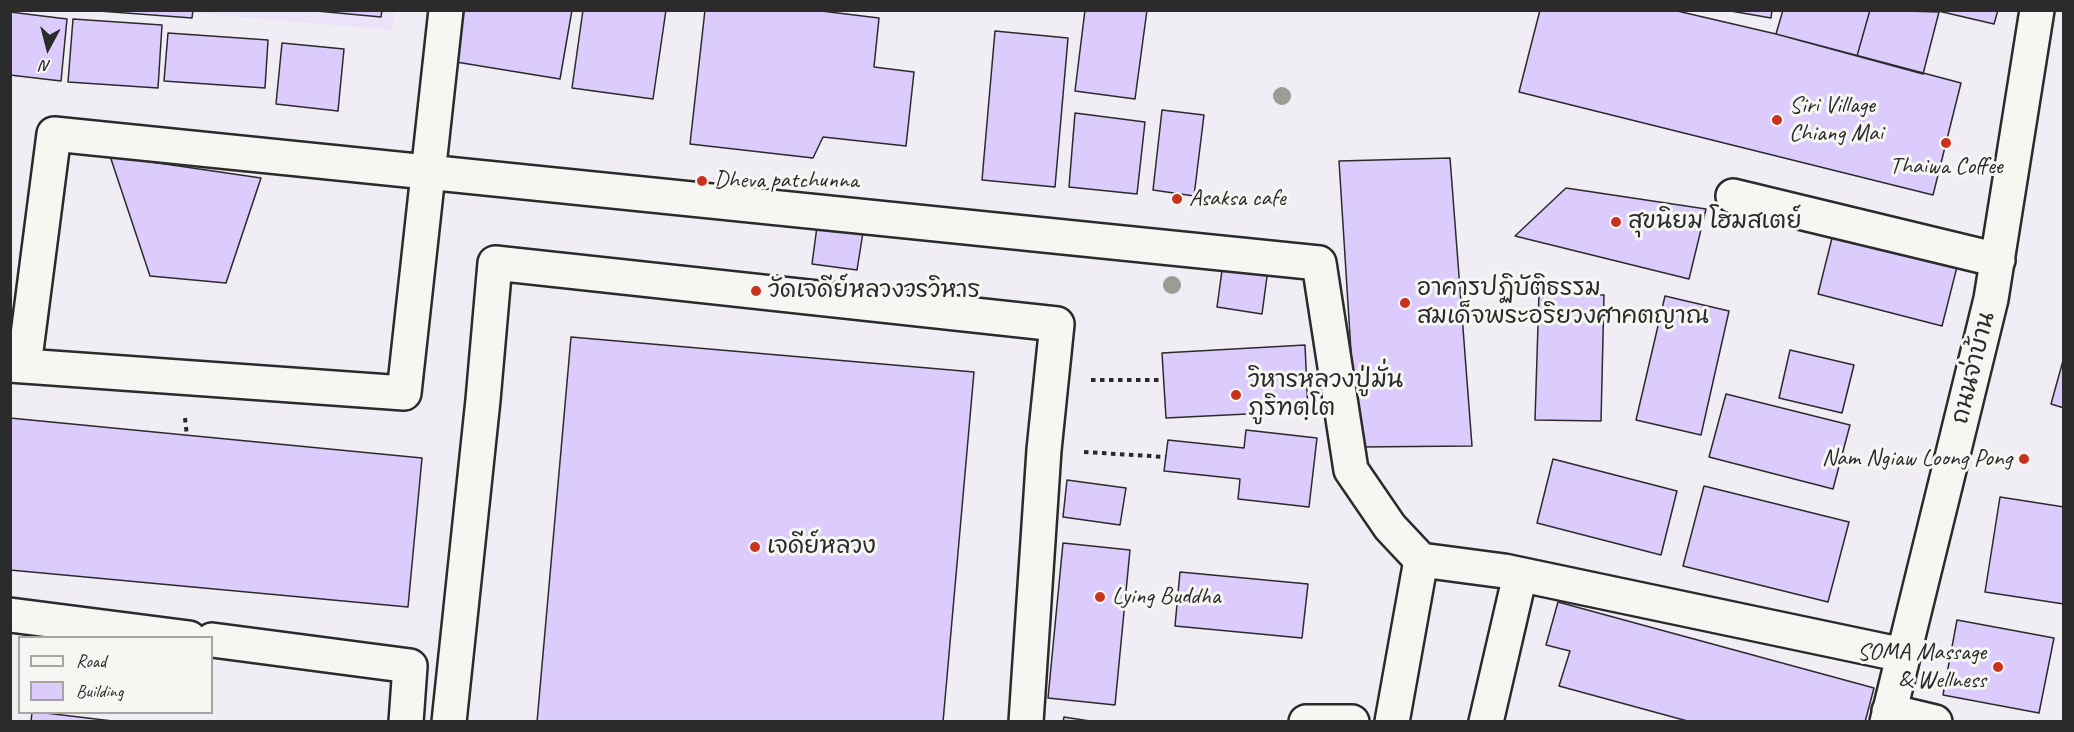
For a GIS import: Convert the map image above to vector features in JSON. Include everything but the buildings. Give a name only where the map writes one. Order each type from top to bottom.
[{"type":"street","points":[[446,10],[429,171],[404,393],[17,366],[54,134],[429,171],[1319,263],[1351,470],[1390,527],[1421,560],[1520,575],[1903,655]]},
{"type":"street","name":"ถนนจ่าบ้าน","points":[[1888,716],[1991,299],[2037,10]]},
{"type":"street","points":[[1733,196],[1998,260]]},
{"type":"street","points":[[449,722],[495,263],[1057,324],[1044,450],[1026,722]]},
{"type":"street","points":[[1392,722],[1421,560]]},
{"type":"street","points":[[1486,722],[1520,575]]},
{"type":"street","points":[[10,615],[173,636]]},
{"type":"street","points":[[213,640],[410,666],[406,722]]},
{"type":"street","points":[[1888,716],[1935,722]]},
{"type":"street","points":[[1306,722],[1352,722]]},
{"type":"path","points":[[1051,380],[1164,380]]},
{"type":"path","points":[[1044,450],[1166,457]]},
{"type":"shaded area","points":[[170,11],[394,11],[392,30]]},
{"type":"place","name":"Siri Village Chiang Mai","points":[[1777,120]]},
{"type":"place","name":"Thaiwa Coffee","points":[[1946,143]]},
{"type":"place","name":"Dheva patchunna","points":[[702,181]]},
{"type":"place","name":"Asaksa cafe","points":[[1177,199]]},
{"type":"place","name":"สุขนิยม โฮมสเตย์","points":[[1616,222]]},
{"type":"place","name":"วัดเจดีย์หลวงวรวิหาร","points":[[756,291]]},
{"type":"place","name":"อาคารปฏิบัติธรรม สมเด็จพระอริยวงศาคตญาณ","points":[[1405,303]]},
{"type":"place","name":"วิหารหลวงปู่มั่น ภูริทตฺโต","points":[[1236,395]]},
{"type":"place","name":"Nam Ngiaw Loong Pong","points":[[2024,459]]},
{"type":"place","name":"เจดีย์หลวง","points":[[755,547]]},
{"type":"place","name":"Lying Buddha","points":[[1100,597]]},
{"type":"place","name":"SOMA Massage & Wellness","points":[[1998,667]]}]
